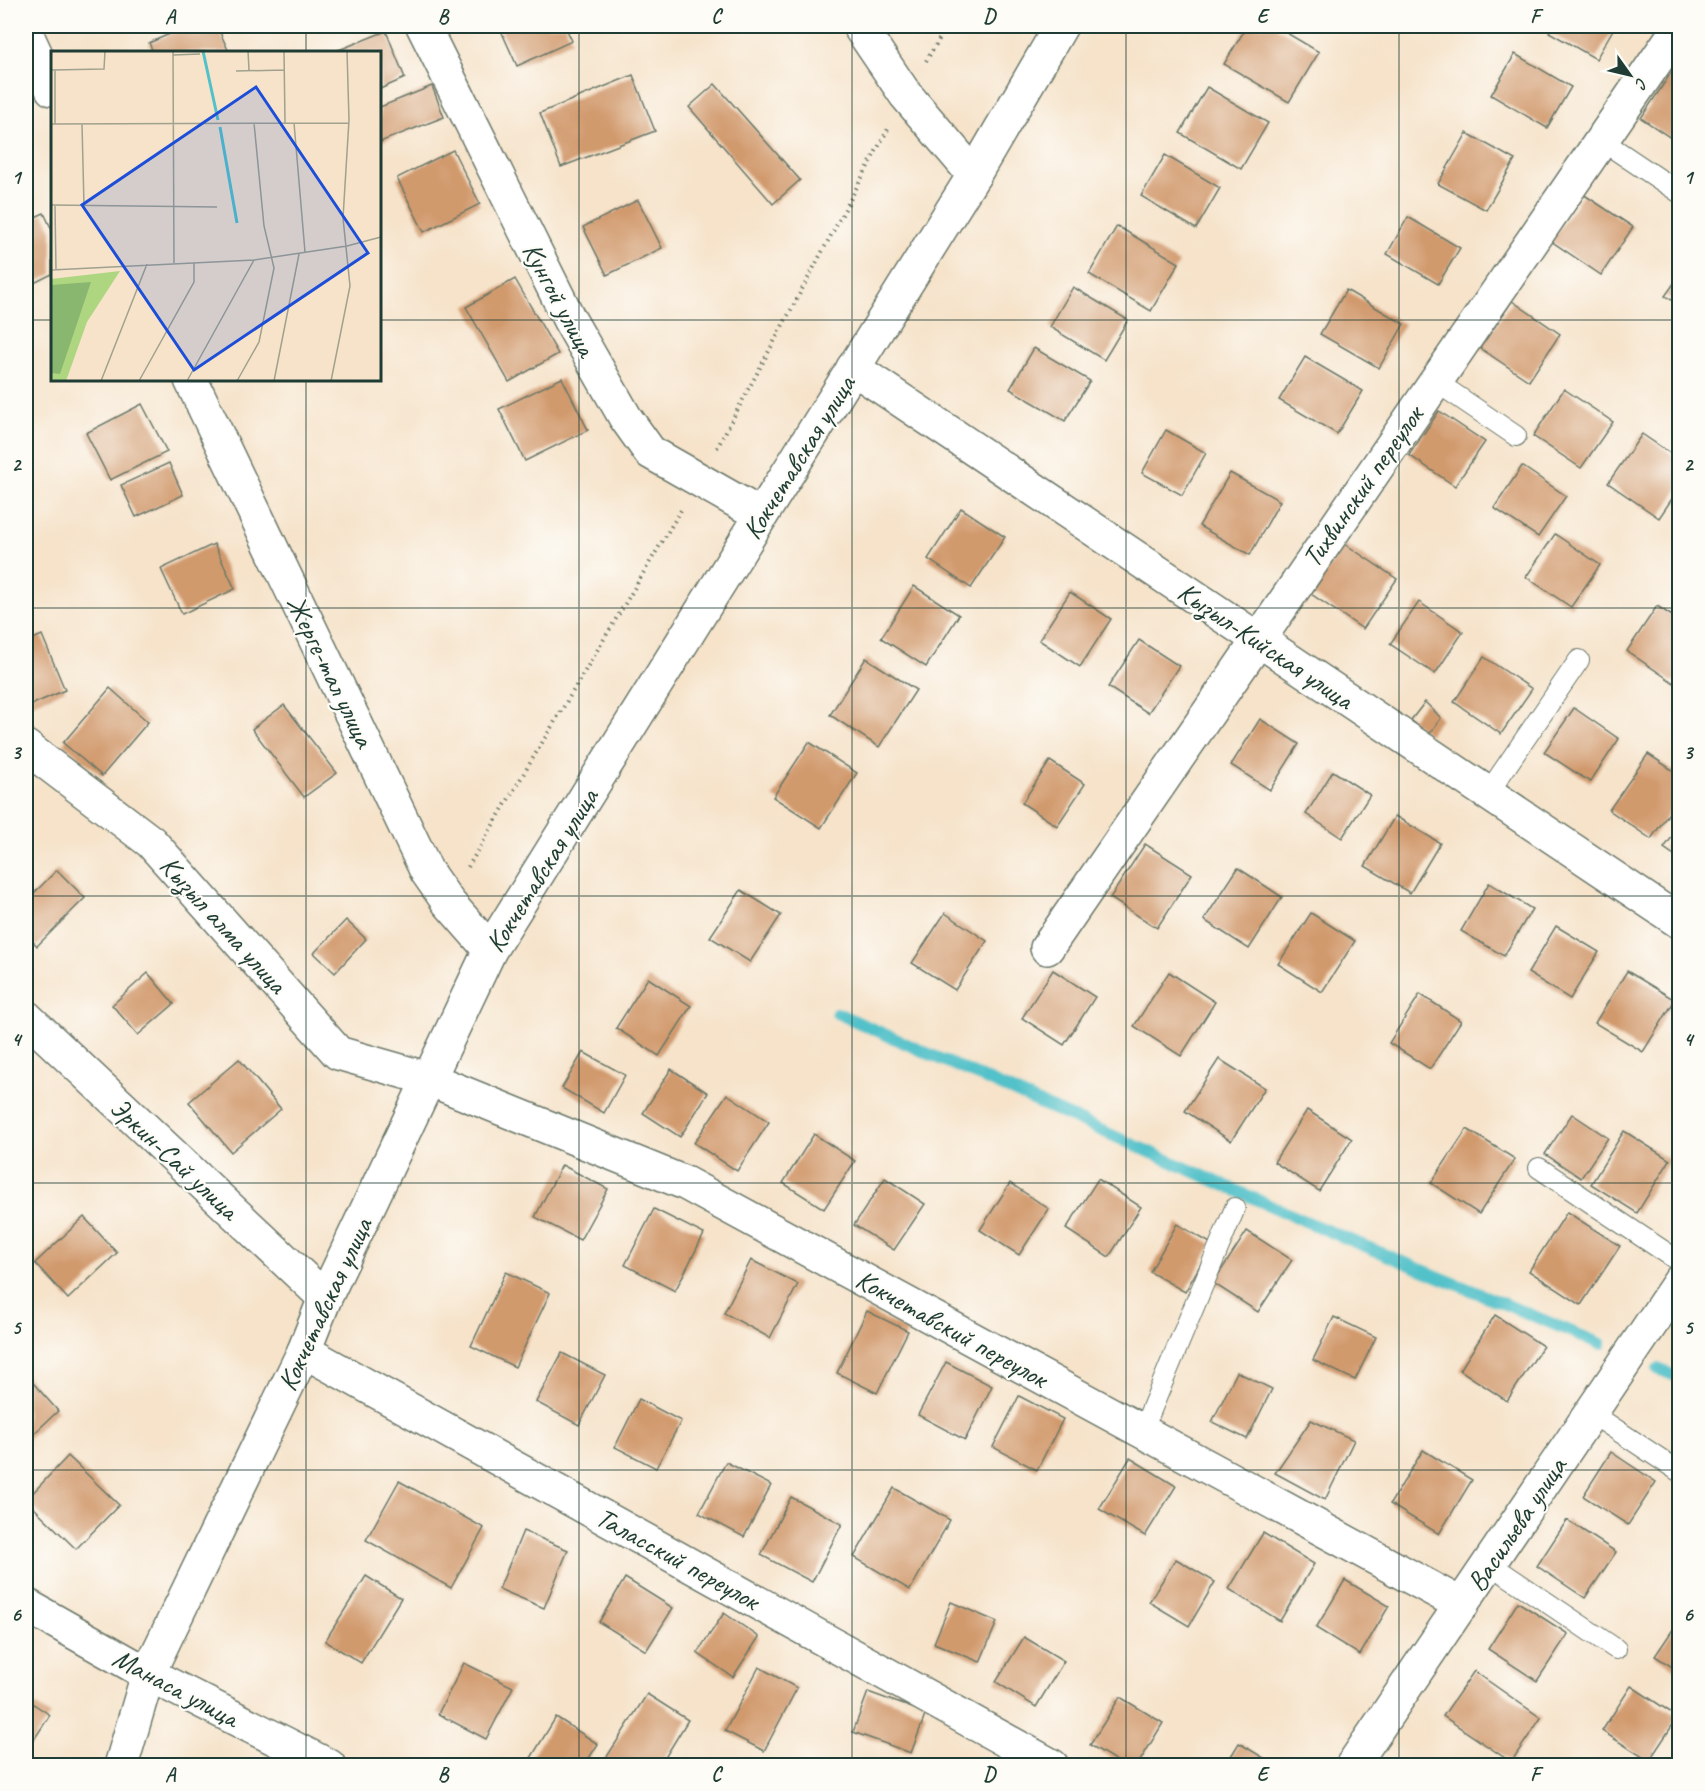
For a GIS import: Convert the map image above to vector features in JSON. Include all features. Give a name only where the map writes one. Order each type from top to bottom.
[{"type":"street","name":"Кунгой улица","points":[[423,26],[569,319],[625,417],[650,452],[761,515]]},
{"type":"street","points":[[859,26],[905,94],[974,174]]},
{"type":"street","name":"Кокчетавская улица","points":[[121,1766],[148,1674],[303,1351],[325,1299],[490,950],[974,174],[1061,26]]},
{"type":"street","name":"Тихвинский переулок","points":[[1047,948],[1680,26]]},
{"type":"street","points":[[26,33],[51,87]]},
{"type":"street","name":"Кызыл-Кийская улица","points":[[853,368],[1680,921]]},
{"type":"street","name":"Жерге-тал улица","points":[[191,381],[428,872],[448,902],[490,950]]},
{"type":"street","name":"Кызыл алма улица","points":[[26,747],[151,842],[338,1053],[429,1079]]},
{"type":"street","name":"Эркин-Сай улица","points":[[26,1017],[325,1299]]},
{"type":"street","name":"Кокчетавский переулок","points":[[429,1079],[685,1183],[1462,1605]]},
{"type":"street","name":"Васильева улица","points":[[1352,1766],[1680,1281]]},
{"type":"street","name":"Таласский переулок","points":[[303,1351],[1052,1766]]},
{"type":"street","name":"Манаса улица","points":[[26,1605],[148,1674],[329,1766]]},
{"type":"lane","points":[[1601,140],[1680,193]]},
{"type":"lane","points":[[1435,381],[1516,436]]},
{"type":"lane","points":[[1488,793],[1579,660]]},
{"type":"lane","points":[[1539,1168],[1680,1262]]},
{"type":"lane","points":[[1142,1432],[1235,1208]]},
{"type":"lane","points":[[1591,1413],[1680,1472]]},
{"type":"lane","points":[[1490,1564],[1616,1649]]},
{"type":"path","points":[[922,67],[947,26]]},
{"type":"path","points":[[713,455],[890,126]]},
{"type":"path","points":[[463,876],[681,509]]},
{"type":"building","points":[[188,26],[217,26],[229,51],[153,51],[149,43]]},
{"type":"building","points":[[499,26],[565,26],[572,41],[517,66]]},
{"type":"building","points":[[1247,26],[1275,26],[1319,52],[1289,102],[1224,64]]},
{"type":"building","points":[[1553,26],[1615,26],[1596,59],[1549,32]]},
{"type":"building","points":[[386,31],[405,78],[381,89],[381,51],[336,51]]},
{"type":"building","points":[[1515,54],[1571,87],[1547,128],[1491,95]]},
{"type":"building","points":[[1673,70],[1680,74],[1680,144],[1641,118]]},
{"type":"building","points":[[633,75],[655,131],[561,167],[540,113]]},
{"type":"building","points":[[715,84],[800,180],[773,204],[689,107]]},
{"type":"building","points":[[432,86],[444,117],[381,142],[381,107]]},
{"type":"building","points":[[1207,87],[1268,123],[1241,169],[1180,133]]},
{"type":"building","points":[[1467,133],[1515,160],[1486,210],[1438,184]]},
{"type":"building","points":[[453,150],[480,204],[424,232],[397,178]]},
{"type":"building","points":[[1165,155],[1220,188],[1196,229],[1141,196]]},
{"type":"building","points":[[1583,194],[1633,227],[1601,275],[1551,241]]},
{"type":"building","points":[[638,200],[662,248],[607,275],[583,227]]},
{"type":"building","points":[[44,213],[51,228],[51,274],[26,287],[26,221]]},
{"type":"building","points":[[1408,217],[1460,248],[1438,284],[1387,254]]},
{"type":"building","points":[[1117,226],[1179,263],[1151,311],[1089,274]]},
{"type":"building","points":[[1680,275],[1680,305],[1665,296]]},
{"type":"building","points":[[515,279],[558,354],[509,382],[466,307]]},
{"type":"building","points":[[1073,287],[1128,320],[1104,360],[1050,327]]},
{"type":"building","points":[[1346,290],[1404,324],[1379,368],[1320,334]]},
{"type":"building","points":[[1512,301],[1560,334],[1529,381],[1480,348]]},
{"type":"building","points":[[1034,348],[1090,381],[1065,421],[1010,389]]},
{"type":"building","points":[[1305,357],[1363,391],[1337,434],[1279,400]]},
{"type":"building","points":[[562,378],[588,430],[525,461],[499,409]]},
{"type":"building","points":[[1564,389],[1613,422],[1581,468],[1533,436]]},
{"type":"building","points":[[142,404],[167,452],[110,480],[86,433]]},
{"type":"building","points":[[1439,411],[1485,442],[1455,486],[1409,455]]},
{"type":"building","points":[[1166,430],[1206,453],[1182,495],[1142,473]]},
{"type":"building","points":[[1642,434],[1680,460],[1680,487],[1659,518],[1608,483]]},
{"type":"building","points":[[169,463],[183,495],[136,517],[121,485]]},
{"type":"building","points":[[1522,466],[1566,496],[1538,537],[1494,508]]},
{"type":"building","points":[[1230,473],[1280,501],[1250,555],[1199,526]]},
{"type":"building","points":[[961,508],[1005,537],[971,588],[928,559]]},
{"type":"building","points":[[1555,534],[1600,565],[1571,607],[1526,577]]},
{"type":"building","points":[[214,544],[235,589],[182,614],[161,569]]},
{"type":"building","points":[[1345,544],[1397,579],[1363,629],[1311,594]]},
{"type":"building","points":[[914,586],[959,615],[926,667],[881,638]]},
{"type":"building","points":[[1070,592],[1111,619],[1080,667],[1039,640]]},
{"type":"building","points":[[1419,602],[1463,632],[1435,674],[1390,644]]},
{"type":"building","points":[[1657,606],[1680,621],[1680,674],[1674,683],[1627,651]]},
{"type":"building","points":[[42,635],[65,690],[26,707],[26,642]]},
{"type":"building","points":[[1139,640],[1179,666],[1148,713],[1108,687]]},
{"type":"building","points":[[1484,657],[1532,689],[1501,734],[1454,702]]},
{"type":"building","points":[[866,658],[916,690],[879,747],[830,715]]},
{"type":"building","points":[[110,688],[148,722],[102,776],[63,743]]},
{"type":"building","points":[[1425,702],[1441,718],[1429,735],[1411,720]]},
{"type":"building","points":[[284,705],[337,773],[304,797],[252,729]]},
{"type":"building","points":[[1574,708],[1619,739],[1590,782],[1544,752]]},
{"type":"building","points":[[1260,719],[1299,744],[1270,790],[1231,765]]},
{"type":"building","points":[[809,742],[857,773],[821,828],[773,797]]},
{"type":"building","points":[[1648,754],[1680,775],[1680,797],[1651,839],[1609,810]]},
{"type":"building","points":[[1050,761],[1085,784],[1057,826],[1022,803]]},
{"type":"building","points":[[1333,771],[1370,795],[1342,838],[1306,814]]},
{"type":"building","points":[[1395,816],[1440,843],[1410,893],[1365,866]]},
{"type":"building","points":[[1680,826],[1680,859],[1664,848]]},
{"type":"building","points":[[1145,844],[1192,874],[1157,928],[1110,898]]},
{"type":"building","points":[[1238,868],[1282,897],[1249,949],[1204,920]]},
{"type":"building","points":[[57,870],[85,898],[37,946],[26,934],[26,901]]},
{"type":"building","points":[[1489,883],[1532,909],[1504,956],[1461,931]]},
{"type":"building","points":[[741,890],[781,915],[750,962],[710,937]]},
{"type":"building","points":[[945,913],[987,941],[955,990],[912,963]]},
{"type":"building","points":[[1311,913],[1355,941],[1322,992],[1278,964]]},
{"type":"building","points":[[346,920],[366,939],[335,973],[314,953]]},
{"type":"building","points":[[1556,926],[1599,952],[1570,999],[1528,973]]},
{"type":"building","points":[[1053,970],[1095,997],[1064,1045],[1022,1018]]},
{"type":"building","points":[[1627,971],[1675,1000],[1643,1052],[1595,1023]]},
{"type":"building","points":[[1169,972],[1215,1002],[1181,1056],[1134,1026]]},
{"type":"building","points":[[148,973],[174,1004],[138,1035],[112,1005]]},
{"type":"building","points":[[648,978],[691,1006],[659,1056],[616,1028]]},
{"type":"building","points":[[1420,994],[1461,1021],[1430,1069],[1389,1043]]},
{"type":"building","points":[[583,1052],[625,1075],[604,1113],[562,1088]]},
{"type":"building","points":[[239,1059],[281,1109],[231,1152],[189,1102]]},
{"type":"building","points":[[1219,1059],[1265,1088],[1231,1141],[1185,1111]]},
{"type":"building","points":[[671,1069],[708,1093],[680,1137],[643,1113]]},
{"type":"building","points":[[727,1094],[769,1122],[737,1171],[694,1143]]},
{"type":"building","points":[[1307,1110],[1352,1139],[1319,1191],[1274,1162]]},
{"type":"building","points":[[1572,1114],[1608,1138],[1581,1178],[1545,1154]]},
{"type":"building","points":[[1467,1129],[1515,1159],[1479,1214],[1431,1183]]},
{"type":"building","points":[[1624,1131],[1670,1160],[1637,1213],[1591,1184]]},
{"type":"building","points":[[814,1134],[855,1161],[824,1209],[783,1183]]},
{"type":"building","points":[[562,1165],[608,1189],[580,1240],[535,1217]]},
{"type":"building","points":[[885,1178],[925,1204],[894,1250],[854,1225]]},
{"type":"building","points":[[1098,1179],[1141,1207],[1109,1257],[1066,1229]]},
{"type":"building","points":[[1010,1183],[1049,1209],[1019,1255],[980,1230]]},
{"type":"building","points":[[654,1209],[704,1234],[675,1291],[625,1265]]},
{"type":"building","points":[[1567,1212],[1620,1246],[1581,1305],[1529,1271]]},
{"type":"building","points":[[84,1217],[117,1253],[68,1299],[35,1263]]},
{"type":"building","points":[[1177,1224],[1212,1244],[1185,1292],[1150,1272]]},
{"type":"building","points":[[1247,1231],[1292,1260],[1258,1312],[1213,1283]]},
{"type":"building","points":[[751,1260],[798,1284],[770,1338],[724,1313]]},
{"type":"building","points":[[506,1272],[550,1293],[515,1367],[471,1346]]},
{"type":"building","points":[[867,1311],[908,1331],[877,1393],[837,1373]]},
{"type":"building","points":[[1495,1315],[1543,1346],[1507,1401],[1460,1370]]},
{"type":"building","points":[[1334,1317],[1376,1337],[1355,1380],[1313,1360]]},
{"type":"building","points":[[562,1353],[605,1375],[579,1425],[536,1402]]},
{"type":"building","points":[[946,1362],[992,1386],[965,1440],[918,1415]]},
{"type":"building","points":[[1237,1372],[1272,1389],[1247,1439],[1212,1422]]},
{"type":"building","points":[[26,1375],[58,1411],[26,1441]]},
{"type":"building","points":[[1019,1396],[1063,1419],[1037,1470],[993,1447]]},
{"type":"building","points":[[639,1399],[681,1421],[656,1468],[615,1447]]},
{"type":"building","points":[[1311,1420],[1354,1440],[1325,1500],[1275,1473]]},
{"type":"building","points":[[1423,1450],[1472,1480],[1439,1534],[1390,1504]]},
{"type":"building","points":[[1611,1452],[1656,1482],[1628,1525],[1583,1496]]},
{"type":"building","points":[[68,1456],[119,1505],[76,1549],[26,1500]]},
{"type":"building","points":[[1130,1458],[1176,1486],[1145,1536],[1099,1509]]},
{"type":"building","points":[[726,1462],[771,1485],[744,1537],[699,1513]]},
{"type":"building","points":[[399,1481],[484,1528],[451,1588],[366,1540]]},
{"type":"building","points":[[894,1488],[950,1520],[910,1590],[854,1557]]},
{"type":"building","points":[[791,1497],[842,1524],[812,1582],[761,1555]]},
{"type":"building","points":[[1567,1520],[1616,1552],[1585,1598],[1537,1566]]},
{"type":"building","points":[[523,1531],[568,1550],[544,1608],[499,1589]]},
{"type":"building","points":[[1263,1533],[1314,1564],[1280,1621],[1229,1589]]},
{"type":"building","points":[[1176,1559],[1215,1582],[1189,1626],[1149,1602]]},
{"type":"building","points":[[366,1576],[401,1598],[361,1663],[325,1641]]},
{"type":"building","points":[[625,1578],[673,1608],[646,1651],[599,1622]]},
{"type":"building","points":[[1345,1580],[1389,1606],[1360,1655],[1316,1628]]},
{"type":"building","points":[[951,1602],[997,1622],[980,1662],[934,1643]]},
{"type":"building","points":[[1518,1602],[1568,1634],[1537,1681],[1488,1649]]},
{"type":"building","points":[[724,1613],[759,1637],[733,1677],[697,1653]]},
{"type":"building","points":[[1680,1619],[1680,1672],[1655,1656]]},
{"type":"building","points":[[1024,1637],[1064,1661],[1036,1707],[996,1682]]},
{"type":"building","points":[[464,1663],[513,1687],[486,1739],[438,1714]]},
{"type":"building","points":[[759,1667],[797,1688],[764,1751],[725,1731]]},
{"type":"building","points":[[1474,1671],[1541,1718],[1511,1762],[1443,1716]]},
{"type":"building","points":[[1631,1686],[1678,1717],[1649,1761],[1602,1731]]},
{"type":"building","points":[[868,1692],[926,1713],[911,1753],[853,1732]]},
{"type":"building","points":[[647,1694],[688,1720],[660,1766],[601,1766]]},
{"type":"building","points":[[1120,1697],[1163,1723],[1137,1766],[1125,1766],[1090,1745]]},
{"type":"building","points":[[26,1699],[50,1715],[26,1752]]},
{"type":"building","points":[[556,1717],[598,1744],[584,1766],[526,1766]]},
{"type":"building","points":[[1239,1743],[1277,1766],[1225,1766]]},
{"type":"waterway","points":[[837,1013],[1314,1225],[1601,1344]]},
{"type":"waterway","points":[[1658,1369],[1680,1378]]}]
